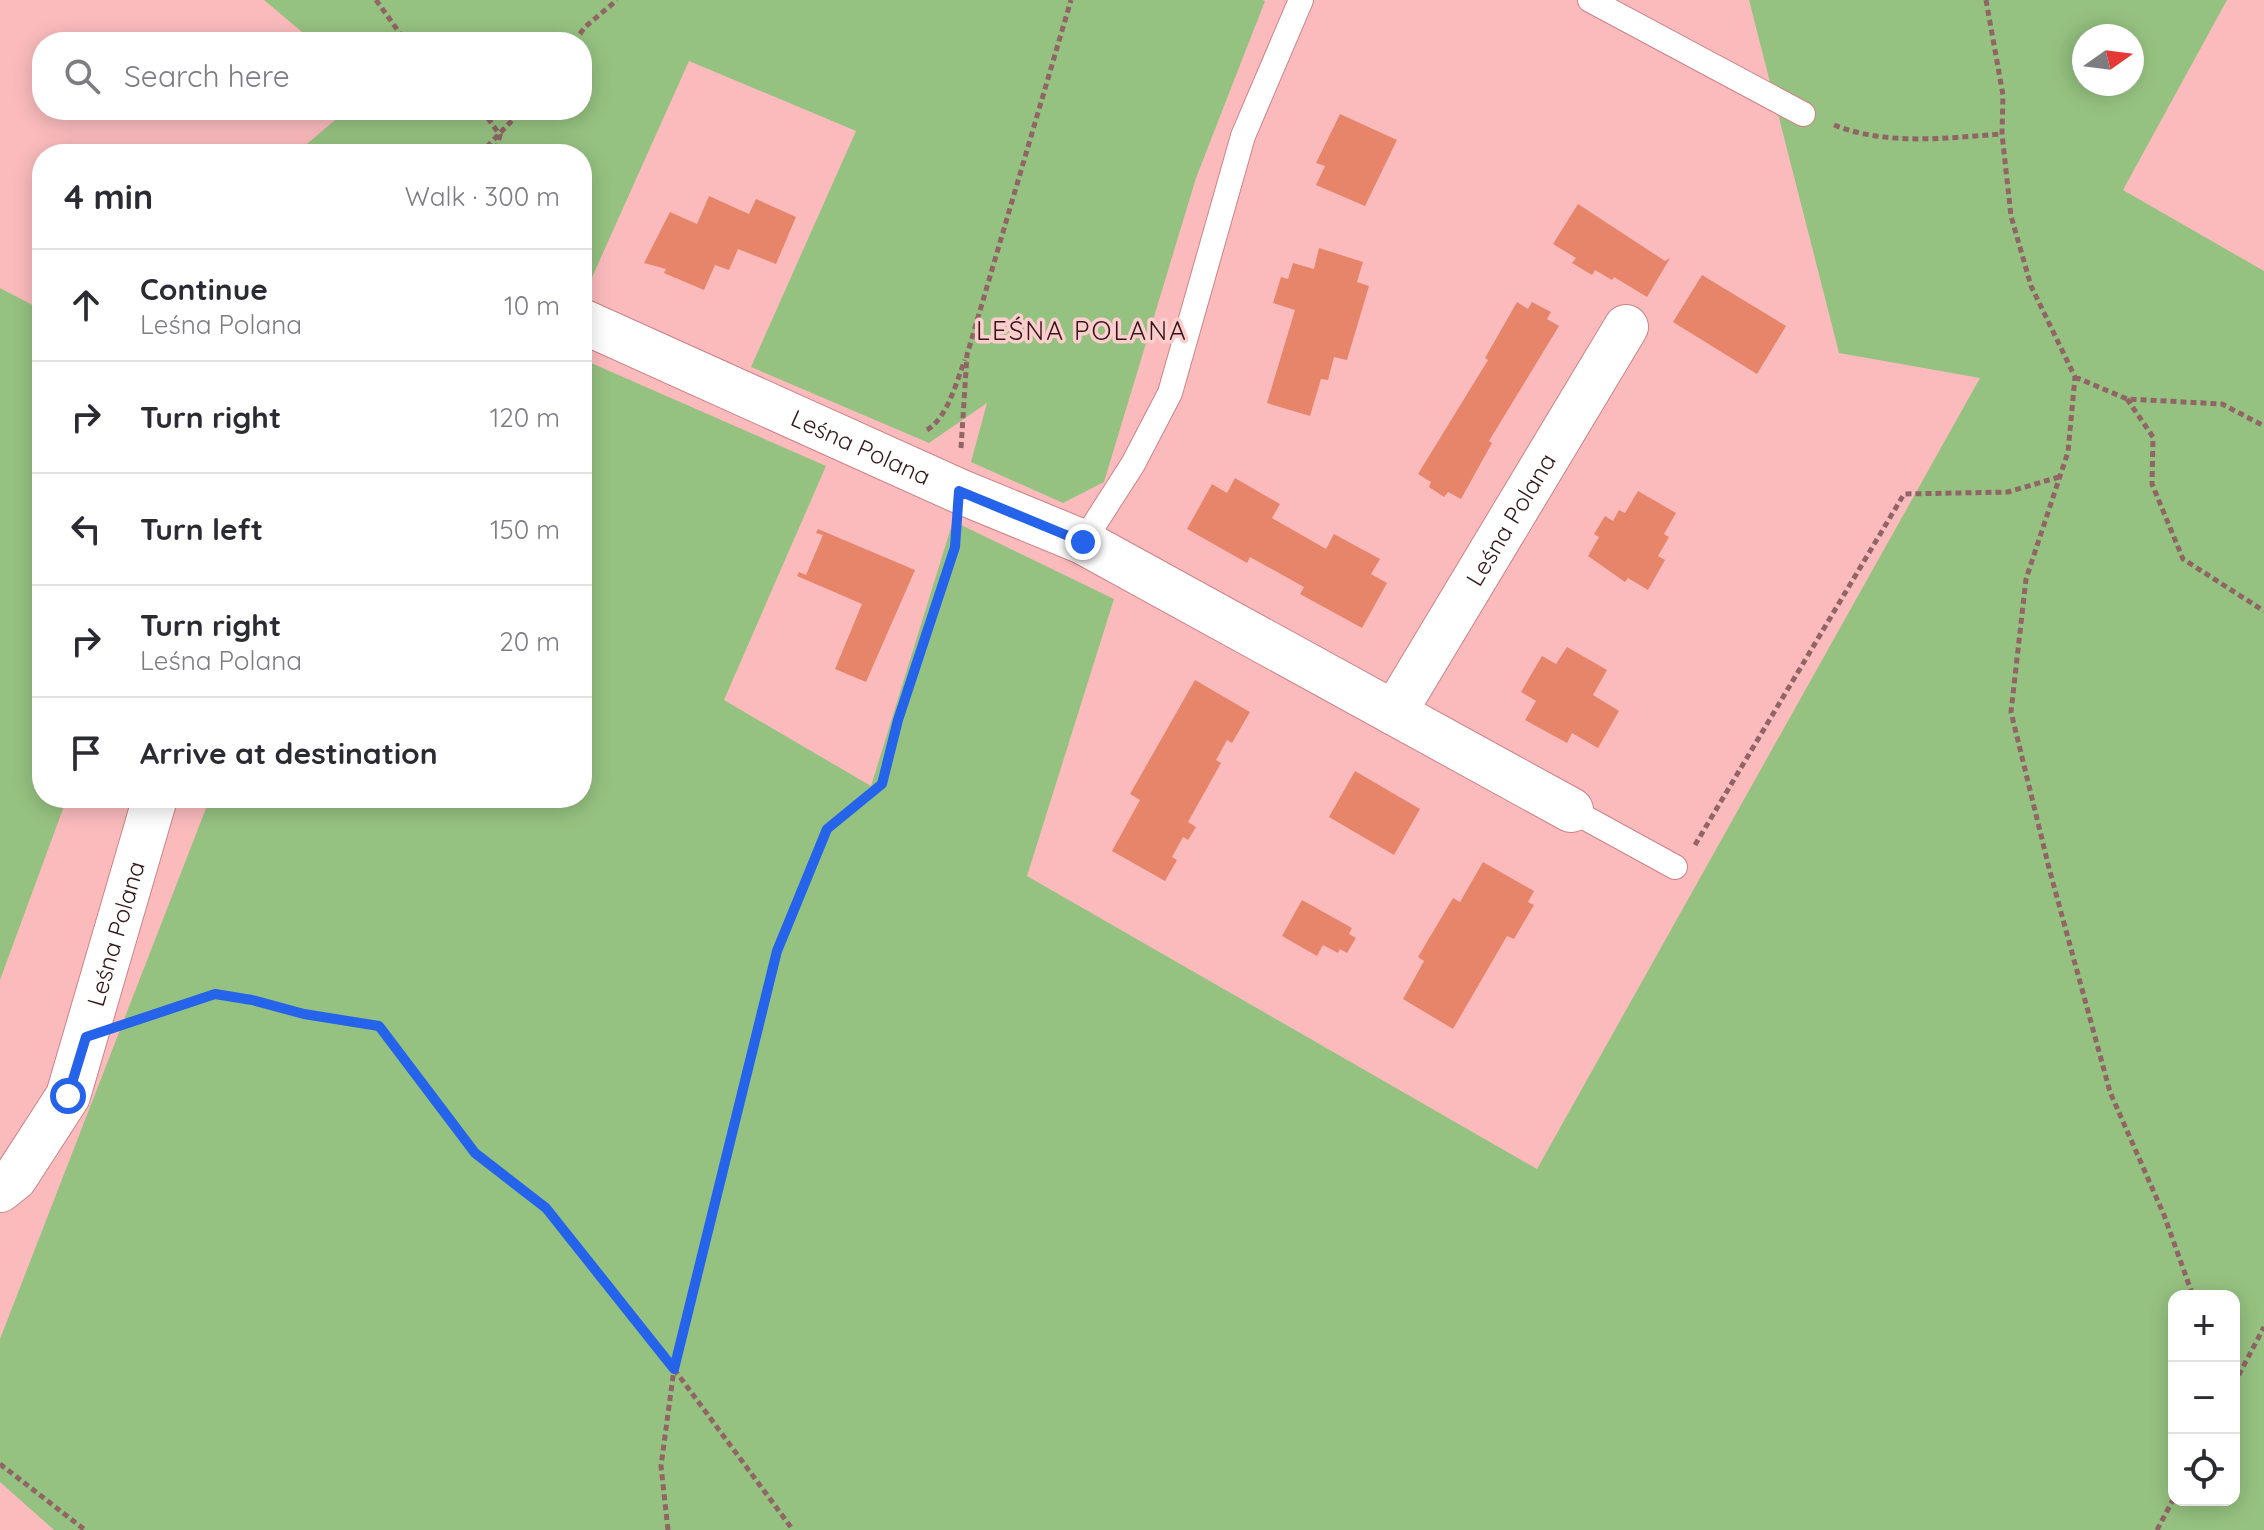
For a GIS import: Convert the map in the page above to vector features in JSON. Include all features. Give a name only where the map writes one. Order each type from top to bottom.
[{"type":"street","name":"Leśna Polana","points":[[592,325],[959,491],[1083,542],[1571,810]]},
{"type":"street","name":"Leśna Polana","points":[[1394,713],[1626,327]]},
{"type":"street","name":"Leśna Polana","points":[[0,1190],[15,1178],[68,1096],[152,808]]},
{"type":"lane","points":[[1083,542],[1133,464],[1170,393],[1243,136],[1301,0]]},
{"type":"lane","points":[[1590,0],[1803,114]]},
{"type":"lane","points":[[1571,810],[1675,867]]},
{"type":"path","points":[[376,0],[399,32]]},
{"type":"path","points":[[581,32],[617,0]]},
{"type":"path","points":[[885,457],[935,426],[967,355],[1071,0]]},
{"type":"path","points":[[1986,0],[2003,95],[2002,134],[2011,216],[2031,286],[2075,377],[2068,452],[2026,579],[2011,712],[2049,868],[2110,1092],[2164,1215],[2191,1290]]},
{"type":"path","points":[[1803,114],[1860,135],[1912,140],[2002,134]]},
{"type":"path","points":[[489,120],[500,135]]},
{"type":"path","points":[[491,144],[513,120]]},
{"type":"path","points":[[498,144],[500,135]]},
{"type":"path","points":[[668,1530],[661,1466],[674,1369],[777,951],[827,829],[882,784],[898,720],[955,547],[967,355]]},
{"type":"path","points":[[2075,377],[2127,399],[2222,404],[2264,426]]},
{"type":"path","points":[[2127,399],[2153,437],[2152,484],[2183,559],[2264,611]]},
{"type":"path","points":[[1675,867],[1693,848],[1904,494],[2008,492],[2060,477]]},
{"type":"path","points":[[86,1037],[215,994],[304,1014],[379,1026],[475,1153],[546,1208],[674,1369],[793,1530]]},
{"type":"path","points":[[2240,1373],[2264,1327]]},
{"type":"path","points":[[0,1464],[85,1530]]},
{"type":"path","points":[[2157,1530],[2170,1506]]},
{"type":"green space","points":[[264,0],[1265,1],[1196,178],[1104,482],[1063,503],[971,462],[987,403],[929,443],[751,367],[856,131],[689,61],[592,277],[592,144],[307,144],[335,120],[592,120],[592,32],[302,32]]},
{"type":"green space","points":[[1749,0],[2227,0],[2123,190],[2264,271],[2264,1530],[54,1530],[0,1482],[0,1339],[206,808],[592,808],[592,363],[826,466],[724,700],[871,786],[953,521],[1114,599],[1027,876],[1537,1169],[1980,378],[1839,353]]},
{"type":"green space","points":[[0,288],[32,305],[32,808],[63,808],[0,980]]},
{"type":"building","points":[[1340,114],[1397,140],[1365,206],[1316,185],[1325,166],[1316,163]]},
{"type":"building","points":[[709,196],[749,214],[756,199],[796,217],[776,264],[738,249],[729,270],[715,265],[704,290],[664,273],[666,269],[644,263],[670,212],[697,224]]},
{"type":"building","points":[[1578,204],[1665,261],[1670,258],[1647,297],[1614,277],[1612,280],[1595,270],[1592,275],[1572,263],[1576,258],[1553,244]]},
{"type":"building","points":[[1319,248],[1363,262],[1357,282],[1369,286],[1347,360],[1334,357],[1328,380],[1321,379],[1310,416],[1267,403],[1295,310],[1273,303],[1281,277],[1288,279],[1293,263],[1314,269]]},
{"type":"building","points":[[1702,275],[1786,326],[1757,374],[1673,322]]},
{"type":"building","points":[[1517,302],[1528,309],[1532,302],[1551,312],[1547,319],[1559,326],[1489,441],[1492,443],[1461,499],[1448,492],[1444,497],[1429,487],[1431,482],[1418,474],[1488,360],[1485,358]]},
{"type":"building","points":[[1235,478],[1280,504],[1272,518],[1326,549],[1334,534],[1380,559],[1371,574],[1387,583],[1362,628],[1300,594],[1304,587],[1250,557],[1247,563],[1187,529],[1212,484],[1227,493]]},
{"type":"building","points":[[1638,491],[1676,513],[1664,534],[1669,537],[1658,556],[1665,560],[1648,590],[1628,578],[1625,582],[1588,556],[1599,537],[1594,534],[1605,516],[1613,521],[1619,510],[1625,513]]},
{"type":"building","points":[[818,529],[915,570],[866,682],[835,669],[862,604],[797,576],[799,572],[806,575],[823,535],[816,533]]},
{"type":"building","points":[[1567,647],[1607,670],[1593,695],[1619,711],[1598,748],[1572,733],[1567,743],[1525,720],[1536,701],[1521,692],[1542,656],[1556,664]]},
{"type":"building","points":[[1195,680],[1250,712],[1232,743],[1227,740],[1216,760],[1221,763],[1188,822],[1196,827],[1188,840],[1183,837],[1172,857],[1177,860],[1165,881],[1112,851],[1140,800],[1130,794]]},
{"type":"building","points":[[1355,771],[1420,809],[1394,855],[1329,817]]},
{"type":"building","points":[[1483,862],[1534,891],[1528,902],[1534,905],[1514,939],[1507,936],[1453,1029],[1403,999],[1424,961],[1418,957],[1453,898],[1460,902]]},
{"type":"building","points":[[1302,900],[1352,928],[1349,934],[1356,938],[1347,953],[1340,949],[1338,953],[1323,945],[1317,956],[1282,936]]},
{"type":"district","name":"LEŚNA POLANA","points":[[1082,330]]},
{"type":"route","points":[[68,1096],[86,1037],[215,994],[304,1014],[379,1026],[475,1153],[546,1208],[674,1369],[777,951],[827,829],[882,784],[898,720],[955,547],[959,491],[1083,542]]}]
